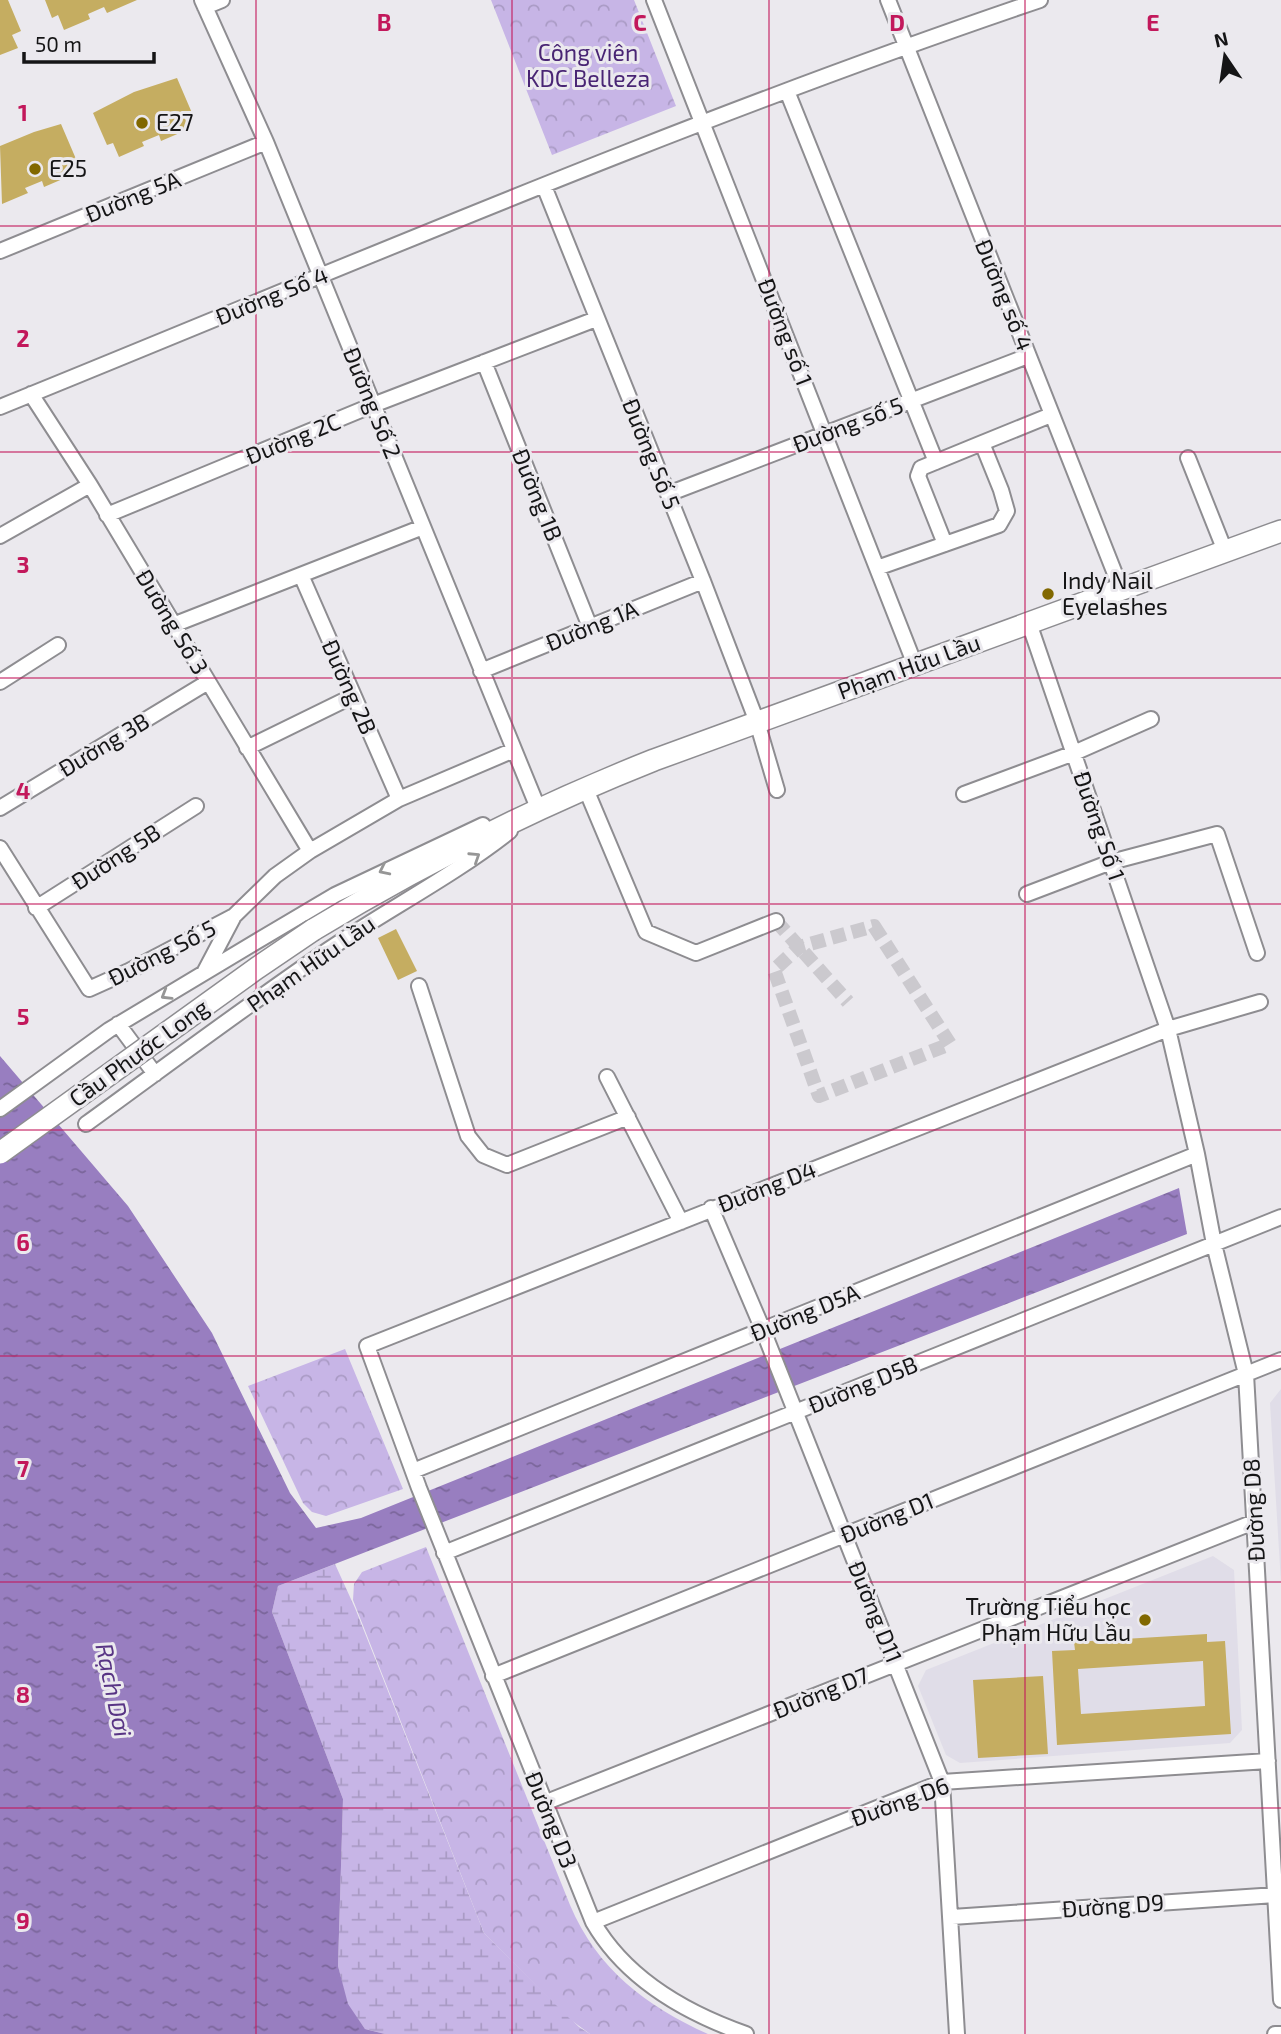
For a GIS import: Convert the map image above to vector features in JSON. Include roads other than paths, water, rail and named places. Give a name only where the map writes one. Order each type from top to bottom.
[{"type":"main road","name":"Phạm Hữu Lầu","points":[[313,930],[426,864],[538,808],[585,788],[1281,531]]},
{"type":"main road","name":"Cầu Phước Long","points":[[0,1153],[313,930]]},
{"type":"street","points":[[204,3],[222,0]]},
{"type":"street","name":"Đường số 1","points":[[654,0],[915,665]]},
{"type":"street","name":"Đường số 4","points":[[888,0],[1121,589]]},
{"type":"street","points":[[544,186],[786,91],[1040,0]]},
{"type":"street","name":"Đường Số 2","points":[[204,3],[266,142],[538,808]]},
{"type":"street","points":[[786,91],[936,462]]},
{"type":"street","name":"Đường 5A","points":[[0,251],[266,142]]},
{"type":"street","name":"Đường Số 4","points":[[0,407],[544,186]]},
{"type":"street","name":"Đường Số 5","points":[[544,186],[703,581],[757,723],[777,790]]},
{"type":"street","name":"Đường 2C","points":[[107,515],[373,405],[596,319]]},
{"type":"street","name":"Đường số 5","points":[[668,494],[1028,356]]},
{"type":"street","name":"Đường 1B","points":[[484,362],[590,627]]},
{"type":"street","name":"Đường Số 3","points":[[31,394],[90,485],[310,851]]},
{"type":"street","points":[[945,544],[918,476],[921,468],[1051,415]]},
{"type":"street","points":[[877,568],[999,525],[1007,511],[1002,490],[982,443]]},
{"type":"street","points":[[1188,457],[1225,551]]},
{"type":"street","points":[[0,536],[90,485]]},
{"type":"street","points":[[173,625],[423,527]]},
{"type":"street","name":"Đường 2B","points":[[300,575],[398,799]]},
{"type":"street","name":"Đường 1A","points":[[481,671],[703,581]]},
{"type":"street","name":"Đường Số 1","points":[[1029,623],[1168,1029]]},
{"type":"street","points":[[0,682],[58,645]]},
{"type":"street","name":"Đường 3B","points":[[0,808],[208,682]]},
{"type":"street","points":[[247,748],[353,696]]},
{"type":"street","points":[[964,794],[1074,753],[1151,719]]},
{"type":"street","points":[[205,972],[233,916],[275,876],[310,851],[398,799],[514,750]]},
{"type":"street","points":[[585,788],[646,932],[696,953],[776,920]]},
{"type":"street","name":"Đường 5B","points":[[36,908],[196,806]]},
{"type":"street","name":"Phạm Hữu Lầu","points":[[113,1027],[335,895],[486,824],[538,808]]},
{"type":"street","name":"Phạm Hữu Lầu","points":[[86,1124],[325,952],[390,909],[479,856],[538,808]]},
{"type":"street","points":[[1027,894],[1111,862],[1217,834],[1257,953]]},
{"type":"street","name":"Đường Số 5","points":[[0,848],[89,989],[233,916]]},
{"type":"street","points":[[419,986],[468,1136],[483,1155],[507,1165],[628,1117]]},
{"type":"street","name":"Đường D4","points":[[413,1471],[367,1346],[1168,1029],[1260,1002]]},
{"type":"street","points":[[113,1027],[155,1074]]},
{"type":"street","name":"Cầu Phước Long","points":[[0,1109],[113,1027]]},
{"type":"street","name":"Đường D8","points":[[1168,1029],[1197,1154],[1214,1244],[1246,1374],[1281,2000]]},
{"type":"street","points":[[607,1077],[681,1222]]},
{"type":"street","name":"Đường D5A","points":[[413,1471],[1197,1154]]},
{"type":"street","name":"Đường D11","points":[[711,1208],[763,1330],[942,1782],[957,2034]]},
{"type":"street","name":"Đường D5B","points":[[444,1553],[793,1406],[1281,1217]]},
{"type":"street","name":"Đường D1","points":[[493,1676],[1281,1360]]},
{"type":"street","name":"Đường D3","points":[[413,1471],[593,1922],[617,1955],[654,1987],[694,2012],[746,2034]]},
{"type":"street","name":"Đường D7","points":[[544,1803],[1254,1522]]},
{"type":"street","name":"Đường D6","points":[[593,1922],[942,1782],[1268,1761]]},
{"type":"street","name":"Đường D9","points":[[951,1917],[1275,1895]]},
{"type":"street","points":[[1275,2034],[1281,2034]]},
{"type":"water","name":"Rạch Dơi","points":[[0,1056],[128,1206],[212,1333],[290,1493],[316,1528],[361,1518],[1179,1188],[1187,1234],[278,1586],[272,1612],[343,1799],[338,1966],[348,2004],[365,2029],[385,2034],[0,2034]]},
{"type":"tunnel","points":[[776,921],[848,1002]]},
{"type":"tunnel","points":[[874,926],[950,1044],[819,1096],[774,970],[799,947],[874,926]]},
{"type":"place","name":"E27","points":[[142,123]]},
{"type":"place","name":"E25","points":[[35,169]]},
{"type":"place","name":"Indy Nail Eyelashes","points":[[1048,594]]},
{"type":"place","name":"Trường Tiểu học Phạm Hữu Lầu","points":[[1145,1620]]},
{"type":"park label","name":"Công viên KDC Belleza","points":[[588,66]]}]
